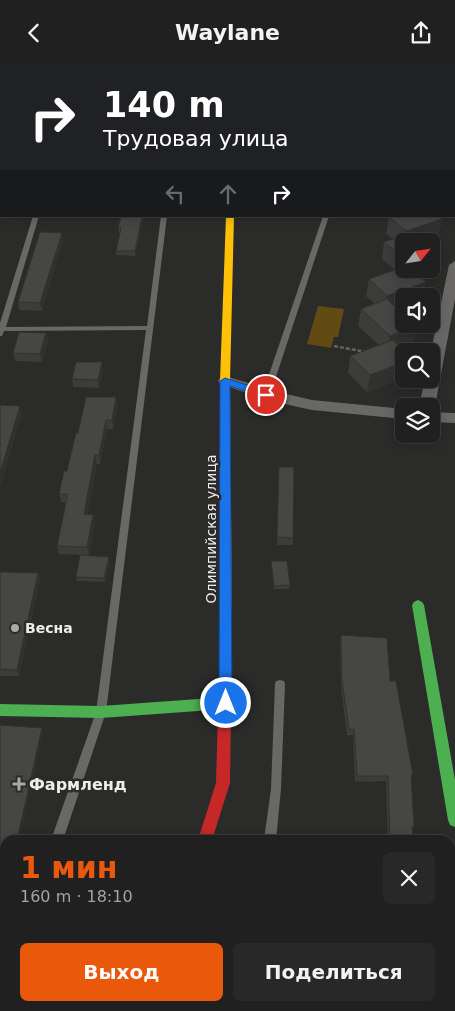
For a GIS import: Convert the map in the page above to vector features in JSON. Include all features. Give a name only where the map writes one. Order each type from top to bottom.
[{"type":"street","name":"Олимпийская улица","points":[[207,835],[223,783],[226,703],[225,381],[230,217]]},
{"type":"street","points":[[429,398],[455,265]]},
{"type":"street","points":[[225,381],[266,395],[312,405],[395,413]]},
{"type":"street","points":[[440,417],[455,418]]},
{"type":"street","points":[[418,605],[455,820]]},
{"type":"street","points":[[0,710],[101,712],[226,703]]},
{"type":"lane","points":[[36,217],[1,330],[150,329]]},
{"type":"lane","points":[[59,835],[101,712],[164,217]]},
{"type":"lane","points":[[266,395],[326,217]]},
{"type":"lane","points":[[271,835],[276,789],[280,684]]},
{"type":"path","points":[[334,346],[369,353]]},
{"type":"shaded area","points":[[318,306],[344,309],[338,337],[334,337],[331,348],[307,344]]},
{"type":"building","points":[[121,217],[142,217],[135,251],[116,251],[121,228],[118,228]]},
{"type":"building","points":[[389,217],[439,217],[442,219],[406,231]]},
{"type":"building","points":[[40,232],[62,233],[40,303],[18,302]]},
{"type":"building","points":[[395,238],[395,251],[384,242]]},
{"type":"building","points":[[395,270],[395,278],[421,278],[426,282],[409,288],[395,288],[395,293],[387,296],[369,279]]},
{"type":"building","points":[[387,299],[395,307],[395,333],[398,333],[390,336],[361,309]]},
{"type":"building","points":[[19,332],[46,333],[40,354],[13,353]]},
{"type":"building","points":[[393,340],[396,343],[395,365],[370,375],[350,356]]},
{"type":"building","points":[[76,362],[102,362],[98,380],[72,379]]},
{"type":"building","points":[[86,397],[116,397],[112,420],[106,420],[99,455],[95,455],[84,514],[93,515],[87,547],[57,546],[68,494],[59,494],[64,471],[67,471],[76,433],[78,433]]},
{"type":"building","points":[[0,405],[20,406],[0,473]]},
{"type":"building","points":[[279,467],[294,467],[293,538],[277,537]]},
{"type":"building","points":[[80,555],[109,557],[104,578],[76,577]]},
{"type":"building","points":[[271,561],[287,561],[290,585],[274,586]]},
{"type":"building","name":"Весна","points":[[0,572],[38,573],[17,670],[0,669]]},
{"type":"building","points":[[341,635],[387,638],[390,681],[396,681],[413,775],[411,775],[414,827],[412,827],[413,835],[390,835],[388,776],[357,776],[354,729],[349,729],[342,681]]},
{"type":"building","points":[[0,725],[42,728],[18,835],[0,835]]},
{"type":"traffic: fast","points":[[418,605],[455,820]]},
{"type":"traffic: fast","points":[[0,710],[101,712],[226,703]]},
{"type":"traffic: slow","points":[[226,641],[225,381],[230,217]]},
{"type":"traffic: jam","points":[[207,835],[223,783],[226,641]]},
{"type":"place","name":"Весна","points":[[15,628]]},
{"type":"place","name":"Фармленд","points":[[19,784]]},
{"type":"route","points":[[226,703],[225,381],[266,395]]}]
